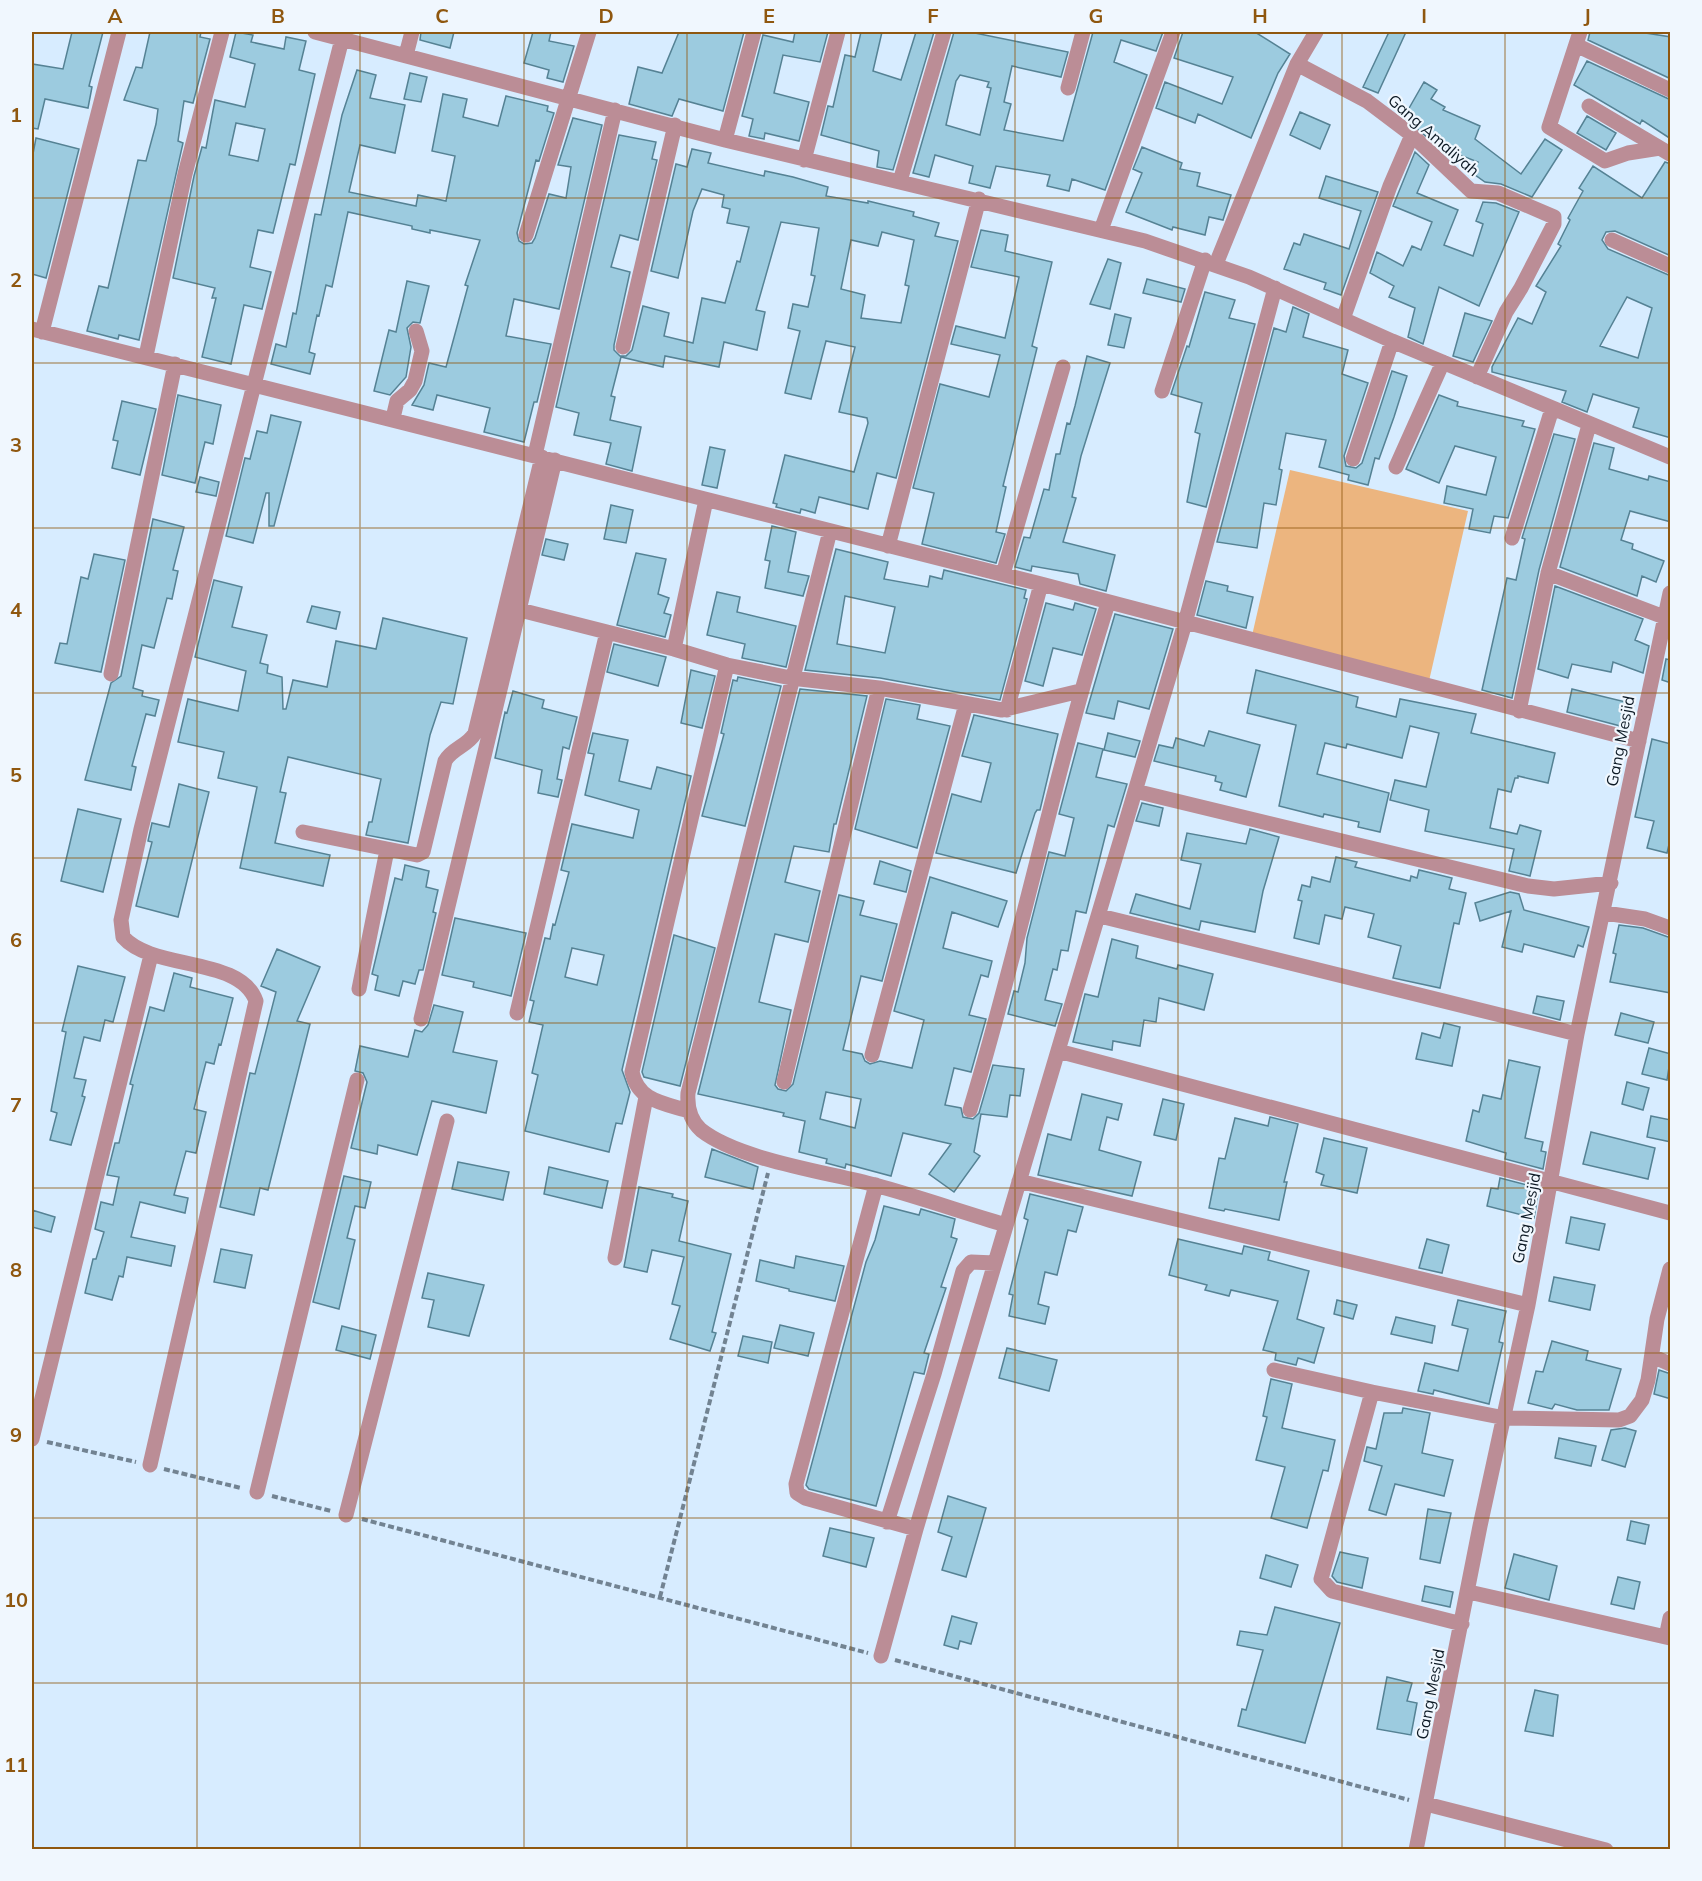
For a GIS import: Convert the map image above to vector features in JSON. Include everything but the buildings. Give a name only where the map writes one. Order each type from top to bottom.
[{"type":"street","points":[[119,32],[37,330],[393,418],[706,500],[1003,574],[1639,741]]},
{"type":"street","points":[[146,356],[186,174],[222,32]]},
{"type":"street","points":[[315,32],[804,160],[979,199],[1101,230],[1211,262],[1589,425],[1671,457]]},
{"type":"street","points":[[406,55],[412,32]]},
{"type":"street","points":[[526,235],[571,98],[589,32]]},
{"type":"street","points":[[725,140],[754,32]]},
{"type":"street","points":[[804,160],[838,32]]},
{"type":"street","points":[[900,181],[944,32]]},
{"type":"street","points":[[1068,88],[1083,32]]},
{"type":"street","points":[[1101,230],[1173,32]]},
{"type":"street","points":[[1162,391],[1211,262],[1297,64],[1316,32]]},
{"type":"street","points":[[1665,151],[1628,153],[1605,161],[1549,127],[1578,38],[1671,90]]},
{"type":"street","points":[[150,1465],[256,1001],[252,991],[237,980],[207,968],[139,951],[123,937],[121,920],[141,829],[342,39]]},
{"type":"street","name":"Gang Amaliyah","points":[[1297,64],[1367,101],[1412,135],[1471,191],[1498,193],[1554,217],[1554,224],[1506,312],[1477,377]]},
{"type":"street","points":[[1589,106],[1665,151]]},
{"type":"street","points":[[303,832],[387,850],[421,854],[445,761],[452,752],[470,740],[475,733],[544,457],[615,110]]},
{"type":"street","points":[[623,347],[675,125]]},
{"type":"street","points":[[1343,319],[1390,186],[1412,135]]},
{"type":"street","points":[[888,546],[979,199]]},
{"type":"street","points":[[1612,240],[1671,266]]},
{"type":"street","points":[[880,1656],[1185,623],[1275,288]]},
{"type":"street","points":[[393,418],[398,401],[410,390],[415,381],[422,351],[416,331]]},
{"type":"street","points":[[1353,459],[1392,340]]},
{"type":"street","points":[[1396,467],[1443,362]]},
{"type":"street","points":[[111,674],[175,364]]},
{"type":"street","points":[[1003,574],[1063,368]]},
{"type":"street","points":[[1512,538],[1552,408]]},
{"type":"street","points":[[1519,711],[1548,573],[1589,425]]},
{"type":"street","points":[[421,1019],[520,610],[544,457]]},
{"type":"street","points":[[674,649],[706,500]]},
{"type":"street","points":[[830,531],[791,678],[688,1093],[689,1111],[697,1125],[719,1141],[771,1160],[876,1185],[1006,1225]]},
{"type":"street","points":[[1548,573],[1664,617]]},
{"type":"street","points":[[1007,710],[1041,584]]},
{"type":"street","name":"Gang Mesjid","points":[[1416,1850],[1469,1592],[1491,1471],[1505,1418],[1528,1305],[1577,1034],[1605,913],[1639,741],[1664,646],[1664,617],[1671,593]]},
{"type":"street","points":[[970,1110],[1000,1010],[1080,692],[1108,603]]},
{"type":"street","points":[[520,610],[674,649],[727,665],[791,678],[879,688],[966,704],[1007,710],[1080,692]]},
{"type":"street","points":[[517,1013],[607,632]]},
{"type":"street","points":[[689,1111],[646,1097],[636,1086],[633,1063],[727,665]]},
{"type":"street","points":[[784,1082],[879,688]]},
{"type":"street","points":[[872,1055],[966,704]]},
{"type":"street","points":[[1135,791],[1528,886],[1554,889],[1611,883]]},
{"type":"street","points":[[359,989],[387,850]]},
{"type":"street","points":[[1605,913],[1645,919],[1671,928]]},
{"type":"street","points":[[1100,916],[1577,1034]]},
{"type":"street","points":[[32,1439],[151,955]]},
{"type":"street","points":[[1058,1051],[1671,1213]]},
{"type":"street","points":[[257,1492],[357,1080]]},
{"type":"street","points":[[615,1258],[646,1097]]},
{"type":"street","points":[[346,1515],[447,1121]]},
{"type":"street","points":[[1019,1181],[1528,1305]]},
{"type":"street","points":[[876,1185],[796,1484],[797,1493],[805,1498],[916,1529]]},
{"type":"street","points":[[887,1522],[934,1374],[963,1271],[971,1262],[995,1263]]},
{"type":"street","points":[[1274,1370],[1505,1418],[1619,1420],[1630,1416],[1642,1400],[1652,1356],[1657,1319],[1671,1269]]},
{"type":"street","points":[[1652,1356],[1671,1364]]},
{"type":"street","points":[[1372,1392],[1321,1580],[1332,1591],[1462,1624]]},
{"type":"street","points":[[1469,1592],[1668,1638],[1671,1618]]},
{"type":"street","points":[[1426,1804],[1606,1850]]},
{"type":"path","points":[[660,1597],[771,1160]]},
{"type":"path","points":[[32,1439],[150,1465],[660,1597],[1426,1804]]},
{"type":"shaded area","points":[[1290,470],[1468,511],[1429,681],[1251,640]]}]
